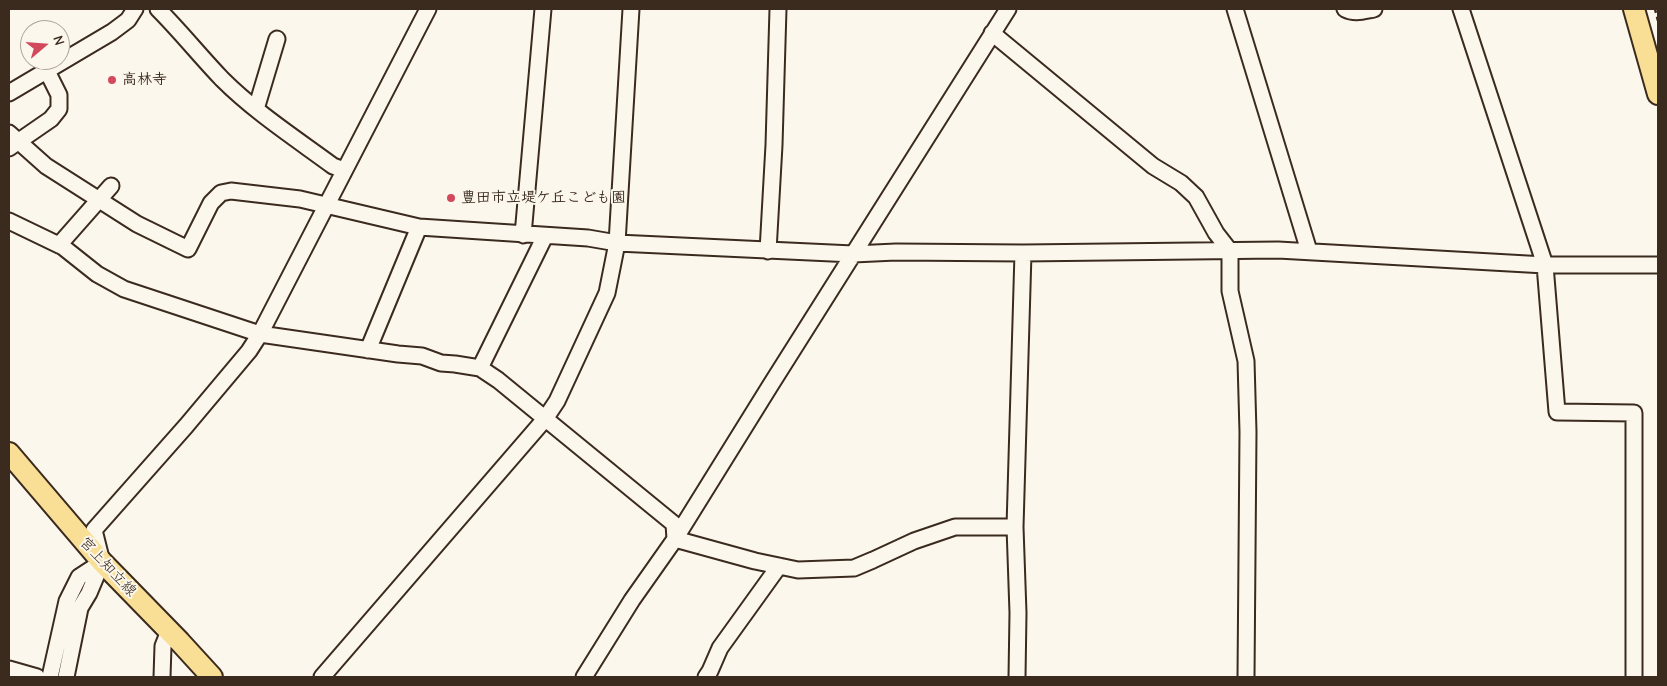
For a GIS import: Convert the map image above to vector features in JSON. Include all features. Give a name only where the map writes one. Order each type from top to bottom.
[{"type":"main road","points":[[1634,9],[1658,94]]},
{"type":"main road","name":"宮上知立線","points":[[9,453],[102,562],[212,677]]},
{"type":"street","points":[[9,93],[112,32],[128,20],[135,9]]},
{"type":"street","points":[[158,9],[179,29],[222,79],[256,109],[332,166],[344,170]]},
{"type":"street","points":[[66,677],[80,608],[89,593],[102,562],[94,530],[249,351],[260,334],[328,206],[344,170],[428,9]]},
{"type":"street","points":[[523,235],[542,9]]},
{"type":"street","points":[[322,677],[546,419],[557,401],[607,293],[617,243],[631,9]]},
{"type":"street","points":[[768,251],[774,145],[778,9]]},
{"type":"street","points":[[584,677],[632,600],[675,539],[1008,9]]},
{"type":"street","points":[[1235,9],[1309,251]]},
{"type":"street","points":[[1345,9],[1351,12],[1360,12],[1374,9]]},
{"type":"street","points":[[1461,9],[1545,265],[1557,412],[1634,413],[1634,677]]},
{"type":"street","points":[[992,33],[1153,166],[1181,183],[1196,197],[1216,233],[1230,251],[1230,291],[1246,361],[1248,432],[1246,677]]},
{"type":"street","points":[[256,109],[277,39]]},
{"type":"street","points":[[47,71],[59,95],[59,109],[51,119],[12,141],[46,166],[137,224],[188,249],[211,203],[221,193],[231,191],[300,199],[419,227],[588,238],[617,243],[768,251],[853,254],[896,252],[1309,251],[1545,265],[1658,265]]},
{"type":"street","points":[[59,245],[111,186]]},
{"type":"street","points":[[9,221],[59,245],[97,274],[124,289],[260,334],[422,356],[441,363],[480,368],[498,380],[674,524],[675,539]]},
{"type":"street","points":[[368,350],[419,227]]},
{"type":"street","points":[[480,368],[544,236]]},
{"type":"street","points":[[1017,677],[1018,614],[1015,527],[1023,253]]},
{"type":"street","points":[[675,539],[755,561],[798,570],[854,568],[914,540],[955,527],[1015,527]]},
{"type":"street","points":[[50,677],[67,601],[79,577],[102,562]]},
{"type":"street","points":[[706,677],[720,648],[779,566]]},
{"type":"street","points":[[162,677],[163,646],[169,632]]},
{"type":"street","points":[[9,669],[37,677]]},
{"type":"path","points":[[1655,9],[1658,21]]},
{"type":"place","name":"高林寺","points":[[112,80]]},
{"type":"place","name":"豊田市立堤ケ丘こども園","points":[[451,198]]}]
